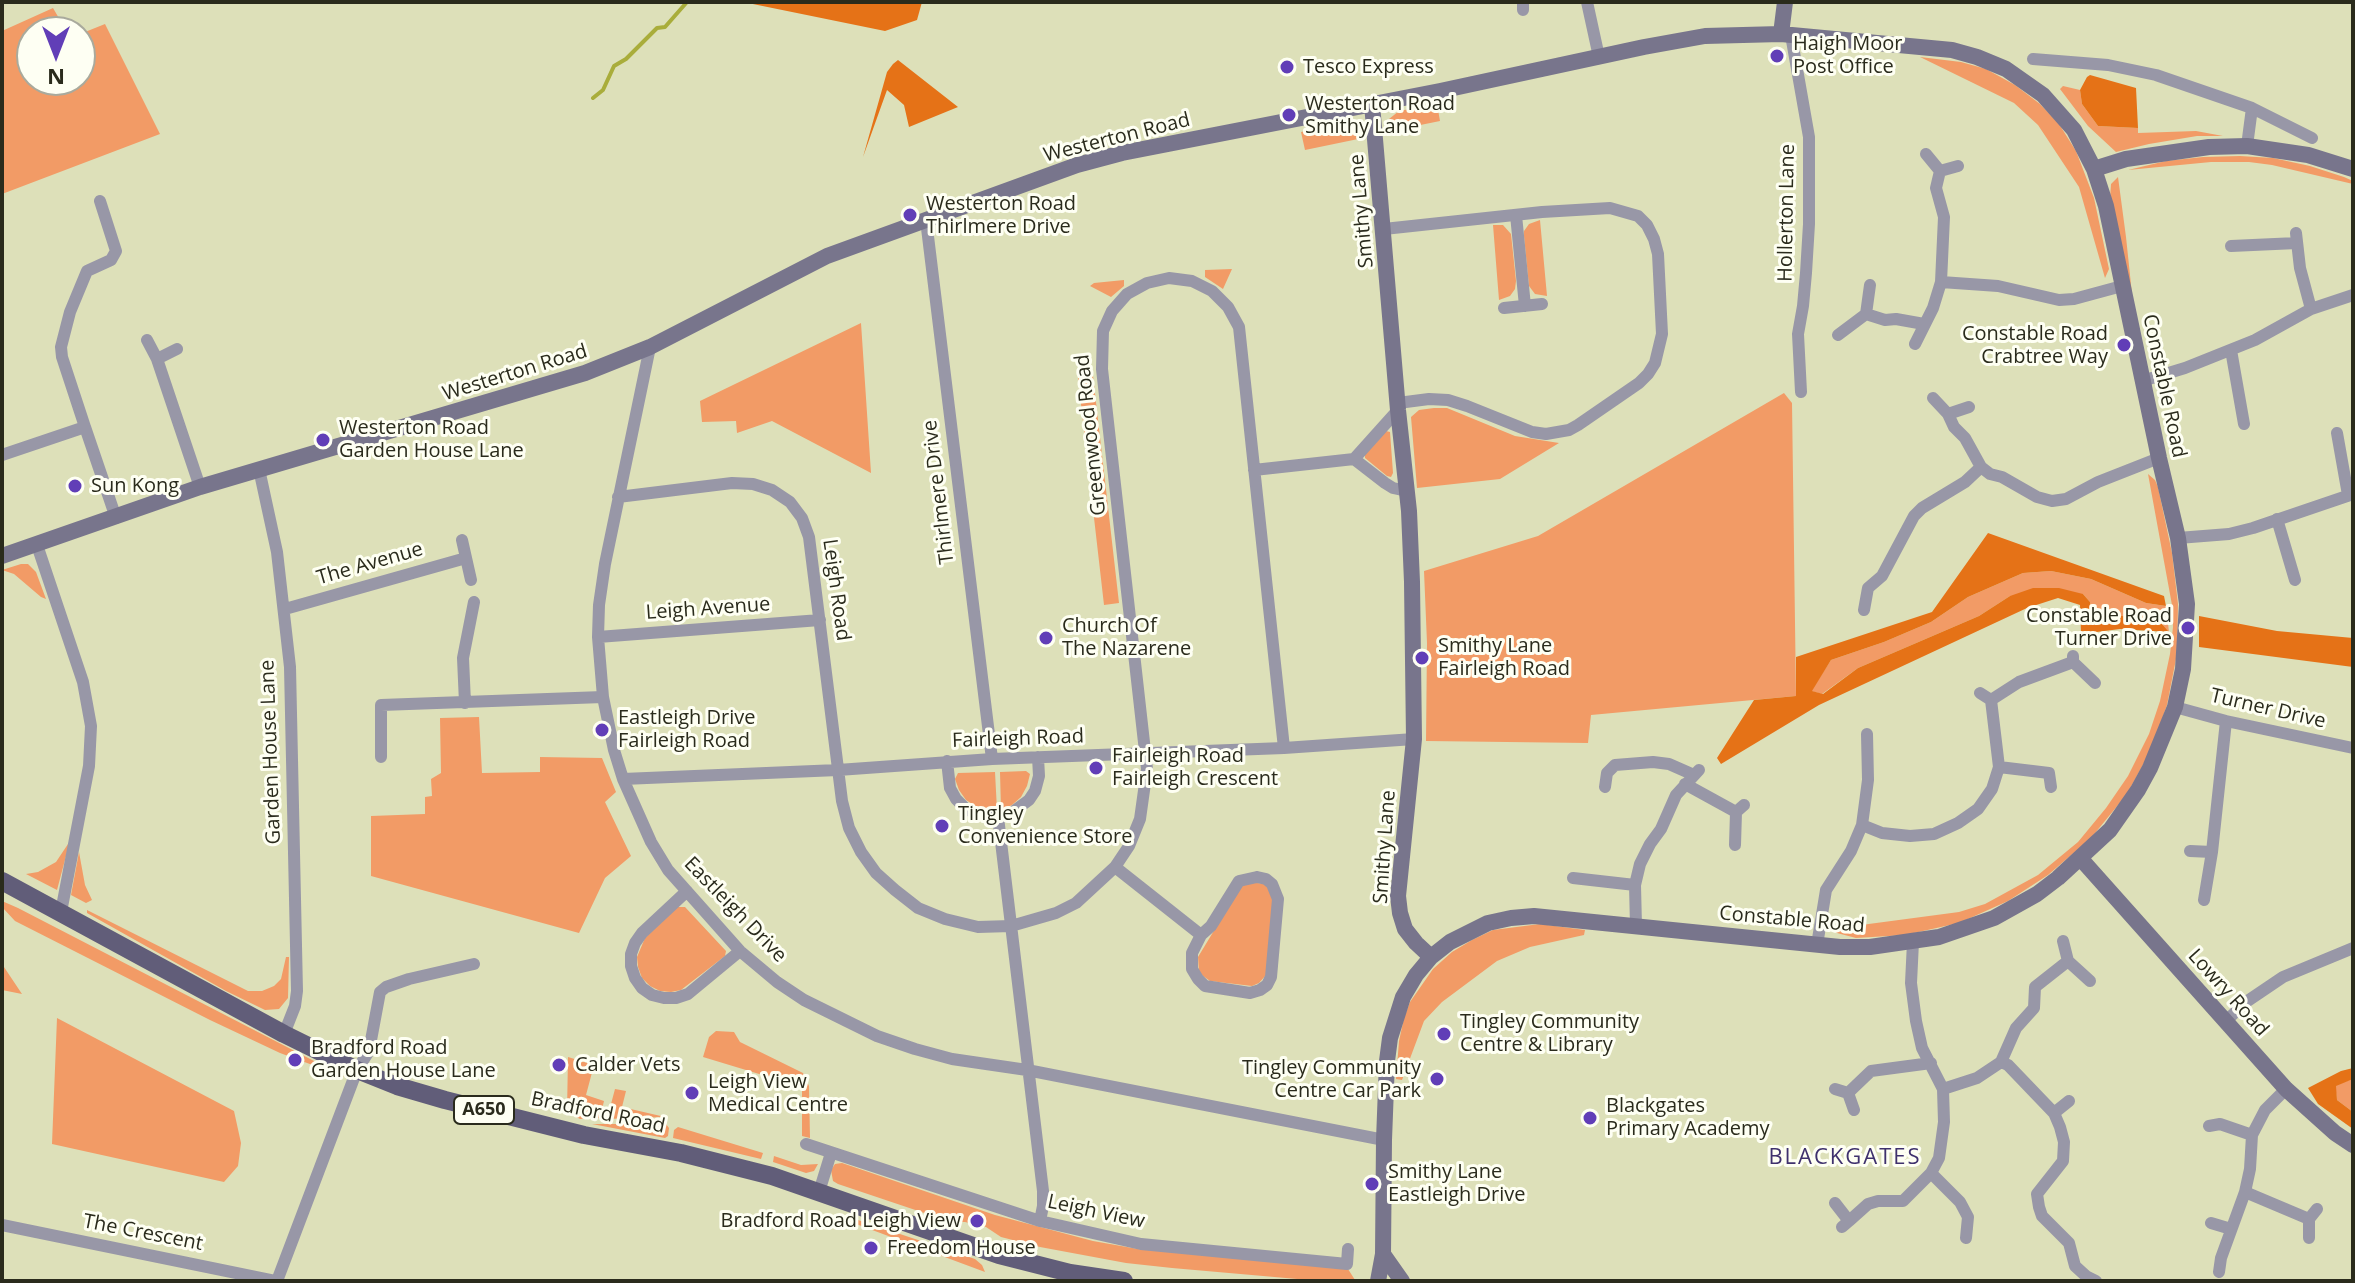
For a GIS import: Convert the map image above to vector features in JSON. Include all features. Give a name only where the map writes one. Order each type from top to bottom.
[{"type":"main road","name":"Bradford Road","points":[[2,881],[284,1034],[397,1086],[584,1135],[681,1153],[772,1176],[999,1255],[1104,1280],[1124,1281]]},
{"type":"street","points":[[1587,2],[1599,57]]},
{"type":"street","points":[[1785,2],[1786,35]]},
{"type":"street","name":"Westerton Road","points":[[2,556],[200,487],[585,373],[650,347],[827,256],[1077,165],[1152,147],[1705,36],[1786,35],[1952,50],[1977,57],[2006,69],[2043,95],[2074,130],[2094,169]]},
{"type":"street","name":"Hollerton Lane","points":[[1786,35],[1809,137],[1809,224],[1798,334],[1801,392]]},
{"type":"street","points":[[2033,59],[2108,65],[2156,75],[2252,108],[2312,138]]},
{"type":"street","name":"Smithy Lane","points":[[1372,104],[1407,491],[1412,596],[1414,739],[1398,896],[1405,929],[1431,957]]},
{"type":"street","points":[[2247,146],[2252,108]]},
{"type":"street","points":[[2094,169],[2126,159],[2209,147],[2247,146],[2308,155],[2353,169]]},
{"type":"street","points":[[1926,154],[1940,171]]},
{"type":"street","points":[[1940,171],[1958,166]]},
{"type":"street","name":"Constable Road","points":[[1431,957],[1450,942],[1488,923],[1534,916],[1817,945],[1870,947],[1913,942],[1939,937],[1994,918],[2037,894],[2081,859],[2110,830],[2138,790],[2163,741],[2175,707],[2183,669],[2187,619],[2178,538],[2106,206],[2094,169]]},
{"type":"street","points":[[1915,344],[1933,308],[1941,282],[1944,217],[1936,188],[1940,171]]},
{"type":"street","points":[[100,201],[116,251],[111,260],[87,271],[70,312],[61,347],[116,518]]},
{"type":"street","points":[[1254,470],[1354,459],[1398,406],[1429,399],[1448,400],[1532,432],[1559,432],[1578,425],[1639,383],[1655,363],[1662,334],[1658,254],[1647,225],[1638,216],[1610,208],[1384,229]]},
{"type":"street","points":[[1516,215],[1525,306]]},
{"type":"street","name":"Thirlmere Drive","points":[[926,220],[992,759]]},
{"type":"street","points":[[2231,246],[2296,238],[2311,309]]},
{"type":"street","name":"Greenwood Road","points":[[1011,926],[1056,913],[1076,903],[1099,885],[1129,846],[1140,819],[1147,754],[1101,354],[1103,331],[1112,311],[1127,294],[1147,283],[1169,278],[1192,281],[1212,291],[1228,307],[1239,327],[1284,748]]},
{"type":"street","points":[[1941,282],[1998,286],[2059,300],[2122,286]]},
{"type":"street","points":[[1838,335],[1866,314],[1870,285]]},
{"type":"street","points":[[2142,381],[2231,350],[2311,309],[2353,295]]},
{"type":"street","points":[[1504,308],[1542,304]]},
{"type":"street","points":[[1866,314],[1885,320],[1924,324]]},
{"type":"street","points":[[147,340],[157,359],[200,487]]},
{"type":"street","name":"Eastleigh Drive","points":[[650,347],[599,605],[603,697],[623,779],[651,842],[668,870],[740,951],[804,1000],[877,1036],[952,1059],[1027,1070],[1384,1140]]},
{"type":"street","points":[[157,359],[177,349]]},
{"type":"street","points":[[2231,350],[2244,424]]},
{"type":"street","points":[[1933,398],[1965,438],[1981,467],[2037,497],[2052,501],[2066,499],[2107,478],[2159,458]]},
{"type":"street","points":[[1948,414],[1969,407]]},
{"type":"street","points":[[2,455],[85,427]]},
{"type":"street","points":[[2178,538],[2229,534],[2253,528],[2350,495],[2337,433]]},
{"type":"street","points":[[1354,459],[1393,488],[1407,491]]},
{"type":"street","points":[[1864,610],[1865,582],[1882,576],[1914,516],[1965,482],[1981,467]]},
{"type":"street","name":"Garden House Lane","points":[[259,469],[277,552],[290,667],[297,991],[295,1006],[284,1034]]},
{"type":"street","name":"Leigh Road","points":[[618,497],[732,483],[753,484],[772,490],[790,502],[802,518],[809,537],[842,801],[849,828],[876,873],[918,908],[978,927],[1011,926]]},
{"type":"street","points":[[2277,519],[2295,580]]},
{"type":"street","points":[[462,540],[471,580]]},
{"type":"street","points":[[37,545],[83,682],[91,726],[89,766],[61,912]]},
{"type":"street","name":"The Avenue","points":[[285,609],[466,558]]},
{"type":"street","points":[[465,703],[463,658],[474,602]]},
{"type":"street","name":"Leigh Avenue","points":[[598,637],[820,620]]},
{"type":"street","points":[[1862,825],[1882,833],[1910,836],[1934,834],[1958,823],[1978,809],[1992,789],[1999,767],[1985,696],[2073,658],[2095,683]]},
{"type":"street","points":[[381,757],[381,705],[603,697]]},
{"type":"street","name":"Turner Drive","points":[[2175,707],[2353,748]]},
{"type":"street","points":[[2204,900],[2226,721]]},
{"type":"street","points":[[1817,945],[1826,890],[1851,851],[1862,825],[1868,780],[1867,734]]},
{"type":"street","name":"Fairleigh Road","points":[[623,779],[838,770],[947,761],[1284,748],[1414,739]]},
{"type":"street","points":[[947,761],[950,788],[956,799],[974,813],[998,817],[1022,807],[1035,791],[1039,776],[1038,757]]},
{"type":"street","points":[[1605,787],[1607,773],[1615,765],[1669,764],[1740,809],[1735,845]]},
{"type":"street","points":[[1999,767],[2049,773],[2051,787]]},
{"type":"street","points":[[1636,926],[1635,885],[1640,864],[1661,829],[1676,795],[1692,776]]},
{"type":"street","points":[[998,817],[1043,1191],[1040,1221]]},
{"type":"street","points":[[2190,851],[2212,852]]},
{"type":"street","name":"Lowry Road","points":[[2081,859],[2286,1089],[2353,1145]]},
{"type":"street","points":[[1115,867],[1201,935]]},
{"type":"street","points":[[1257,877],[1272,884],[1278,899],[1273,968],[1267,985],[1250,993],[1205,986],[1192,969],[1192,953],[1201,935],[1211,926],[1239,881],[1257,877]]},
{"type":"street","points":[[1573,878],[1635,885]]},
{"type":"street","points":[[687,891],[635,943],[631,966],[642,988],[664,998],[688,994],[740,951]]},
{"type":"street","points":[[2063,941],[2068,961],[2090,981]]},
{"type":"street","points":[[1835,1203],[1846,1224],[1868,1204],[1903,1201],[1931,1173],[1939,1158],[1944,1122],[1943,1089],[1922,1048],[1916,1021],[1911,983],[1913,942]]},
{"type":"street","points":[[2226,1021],[2246,1002],[2283,977],[2352,952]]},
{"type":"street","points":[[1378,1281],[1383,1254],[1387,1061],[1395,1017],[1407,991],[1431,957]]},
{"type":"street","points":[[1943,1089],[1977,1078],[2001,1062],[2016,1028],[2034,1008],[2035,987],[2068,961]]},
{"type":"street","name":"The Crescent","points":[[2,1225],[276,1281],[357,1070],[369,1051],[380,992],[409,979],[474,964]]},
{"type":"street","points":[[2001,1062],[2008,1065],[2054,1113],[2064,1142],[2063,1161],[2037,1194],[2039,1207],[2042,1216],[2069,1243],[2075,1266],[2096,1281]]},
{"type":"street","points":[[1854,1110],[1841,1091],[1871,1071],[1931,1063]]},
{"type":"street","points":[[2219,1272],[2221,1258],[2245,1192],[2252,1135],[2265,1110],[2286,1089]]},
{"type":"street","points":[[2054,1113],[2069,1101]]},
{"type":"street","points":[[2209,1126],[2220,1124],[2252,1135]]},
{"type":"street","name":"Leigh View","points":[[806,1144],[1040,1221],[1141,1244],[1347,1264],[1348,1249]]},
{"type":"street","points":[[819,1192],[831,1153]]},
{"type":"street","points":[[1931,1173],[1960,1202],[1968,1217],[1966,1238]]},
{"type":"street","points":[[2245,1192],[2313,1214],[2309,1238]]},
{"type":"street","points":[[2211,1223],[2231,1229]]},
{"type":"street","points":[[1383,1254],[1402,1281]]},
{"type":"shaded area","points":[[743,2],[922,2],[917,20],[885,31]]},
{"type":"shaded area","points":[[53,8],[58,16],[35,16]]},
{"type":"shaded area","points":[[105,24],[160,134],[2,194],[2,31],[16,25],[16,96],[96,96],[96,28]]},
{"type":"shaded area","points":[[1920,57],[1961,62],[1986,69],[2015,85],[2059,124],[2076,151],[2094,198],[2109,269],[2105,278],[2079,187],[2038,125],[2014,103]]},
{"type":"shaded area","points":[[898,60],[958,107],[909,127],[904,105],[887,90],[863,157],[887,72]]},
{"type":"shaded area","points":[[2090,75],[2136,88],[2138,128],[2098,126],[2082,104],[2080,90]]},
{"type":"shaded area","points":[[2063,86],[2080,90],[2082,104],[2098,126],[2138,128],[2138,133],[2196,131],[2223,136],[2197,136],[2116,152],[2088,126],[2060,89]]},
{"type":"shaded area","points":[[1437,104],[1440,121],[1386,132],[1389,119],[1399,111]]},
{"type":"shaded area","points":[[1348,123],[1360,129],[1363,138],[1305,150],[1301,132]]},
{"type":"shaded area","points":[[2240,156],[2273,158],[2310,166],[2344,177],[2353,184],[2249,162],[2211,162],[2128,170],[2166,161]]},
{"type":"shaded area","points":[[2118,177],[2132,294],[2110,199],[2111,184]]},
{"type":"shaded area","points":[[1540,220],[1547,296],[1535,294],[1529,286],[1524,236],[1529,224]]},
{"type":"shaded area","points":[[1493,225],[1503,225],[1511,234],[1516,281],[1510,296],[1499,300]]},
{"type":"shaded area","points":[[1232,269],[1223,289],[1205,277],[1205,270]]},
{"type":"shaded area","points":[[1124,280],[1124,286],[1111,297],[1090,286],[1094,283]]},
{"type":"shaded area","points":[[861,323],[871,473],[772,421],[737,433],[736,421],[702,422],[700,401]]},
{"type":"shaded area","points":[[1093,376],[1119,603],[1104,605],[1078,378]]},
{"type":"shaded area","points":[[1784,393],[1792,403],[1796,696],[1591,715],[1588,743],[1426,741],[1424,571],[1538,536]]},
{"type":"shaded area","points":[[1447,408],[1515,436],[1559,443],[1500,479],[1417,488],[1411,417],[1419,410]]},
{"type":"shaded area","points":[[1386,431],[1390,432],[1391,477],[1365,458],[1365,454]]},
{"type":"shaded area","points":[[2148,474],[2158,487],[2172,553],[2178,604],[2177,654],[2167,705],[2151,750],[2127,794],[2091,838],[2048,875],[2008,901],[1959,923],[1905,935],[1856,938],[1831,929],[1959,912],[1985,904],[2038,875],[2078,842],[2106,808],[2128,776],[2149,734],[2170,654],[2172,605]]},
{"type":"shaded area","points":[[1988,533],[2164,596],[2166,606],[2146,603],[2091,579],[2051,571],[2023,573],[1968,597],[1931,622],[1831,660],[1812,691],[1823,694],[1858,668],[1979,616],[2010,596],[2033,588],[2059,588],[2083,594],[2090,602],[2093,621],[2121,616],[2156,617],[2169,632],[2120,629],[2081,634],[2080,605],[2058,598],[2027,608],[1819,705],[1721,764],[1717,758],[1754,700],[1796,696],[1796,657],[1932,612]]},
{"type":"shaded area","points":[[28,564],[36,572],[46,599],[14,574],[2,570]]},
{"type":"shaded area","points":[[2051,571],[2091,579],[2146,603],[2166,606],[2169,632],[2156,617],[2121,616],[2093,621],[2090,602],[2083,594],[2010,596],[1979,616],[1858,668],[1822,694],[1811,691],[1831,660],[1931,622],[1968,597],[2023,573]]},
{"type":"shaded area","points":[[2199,616],[2277,631],[2353,638],[2353,667],[2199,647]]},
{"type":"shaded area","points":[[479,717],[482,773],[540,772],[540,757],[602,758],[616,792],[605,802],[631,856],[605,878],[579,933],[371,876],[371,816],[425,814],[425,797],[432,796],[431,779],[441,773],[440,718]]},
{"type":"shaded area","points":[[1026,771],[1030,774],[1021,797],[1001,810],[1000,772]]},
{"type":"shaded area","points":[[995,772],[997,810],[977,807],[966,800],[955,779],[958,773]]},
{"type":"shaded area","points":[[70,841],[57,890],[26,874],[38,872],[56,862]]},
{"type":"shaded area","points":[[79,852],[85,885],[92,900],[86,903],[71,895]]},
{"type":"shaded area","points":[[1250,882],[1265,884],[1273,901],[1267,974],[1252,986],[1210,981],[1199,973],[1198,957],[1241,886]]},
{"type":"shaded area","points":[[2,901],[345,1077],[280,1053],[210,1020],[15,921],[2,907]]},
{"type":"shaded area","points":[[677,907],[685,907],[726,951],[725,956],[681,990],[660,991],[642,978],[637,957],[645,938]]},
{"type":"shaded area","points":[[87,910],[248,991],[262,991],[274,986],[281,979],[286,957],[289,957],[288,998],[279,1009],[265,1010],[87,913]]},
{"type":"shaded area","points":[[1540,924],[1585,930],[1584,935],[1530,947],[1497,961],[1442,1002],[1424,1021],[1402,1080],[1396,1079],[1404,1018],[1410,1002],[1433,969],[1452,952],[1493,930]]},
{"type":"shaded area","points":[[2,964],[22,994],[2,990]]},
{"type":"shaded area","points":[[57,1018],[234,1111],[241,1143],[238,1166],[224,1182],[52,1144]]},
{"type":"shaded area","points":[[716,1031],[734,1032],[740,1042],[803,1073],[809,1086],[810,1138],[802,1136],[802,1087],[703,1057],[709,1037]]},
{"type":"shaded area","points":[[568,1057],[594,1065],[586,1095],[604,1101],[600,1118],[580,1119],[567,1112]]},
{"type":"shaded area","points":[[2353,1068],[2353,1079],[2336,1086],[2337,1100],[2353,1112],[2353,1129],[2318,1104],[2308,1088]]},
{"type":"shaded area","points":[[2353,1079],[2353,1112],[2337,1100],[2335,1085]]},
{"type":"shaded area","points":[[615,1089],[626,1091],[622,1107],[665,1117],[607,1119]]},
{"type":"shaded area","points":[[592,1124],[666,1124],[669,1128],[665,1138]]},
{"type":"shaded area","points":[[678,1127],[763,1153],[761,1159],[673,1138],[674,1130]]},
{"type":"shaded area","points":[[774,1156],[801,1165],[818,1164],[814,1171],[806,1173],[773,1162]]},
{"type":"shaded area","points":[[842,1163],[995,1215],[1093,1241],[1138,1249],[1348,1269],[1355,1280],[1320,1281],[1172,1268],[1040,1247],[1001,1237],[986,1227],[951,1222],[838,1184],[833,1181],[831,1170],[835,1164]]},
{"type":"shaded area","points":[[852,1218],[975,1259],[985,1272],[848,1221]]},
{"type":"waterway","points":[[593,98],[603,90],[614,66],[626,59],[657,28],[665,27],[687,2]]},
{"type":"place","name":"Haigh Moor Post Office","points":[[1777,56]]},
{"type":"place","name":"Tesco Express","points":[[1287,67]]},
{"type":"place","name":"Westerton Road Smithy Lane","points":[[1289,115]]},
{"type":"place","name":"Westerton Road Thirlmere Drive","points":[[910,215]]},
{"type":"place","name":"Constable Road Crabtree Way","points":[[2124,345]]},
{"type":"place","name":"Westerton Road Garden House Lane","points":[[323,440]]},
{"type":"place","name":"Sun Kong","points":[[75,486]]},
{"type":"place","name":"Constable Road Turner Drive","points":[[2188,628]]},
{"type":"place","name":"Church Of The Nazarene","points":[[1046,638]]},
{"type":"place","name":"Smithy Lane Fairleigh Road","points":[[1422,658]]},
{"type":"place","name":"Eastleigh Drive Fairleigh Road","points":[[602,730]]},
{"type":"place","name":"Fairleigh Road Fairleigh Crescent","points":[[1096,768]]},
{"type":"place","name":"Tingley Convenience Store","points":[[942,826]]},
{"type":"place","name":"Tingley Community Centre & Library","points":[[1444,1034]]},
{"type":"place","name":"Bradford Road Garden House Lane","points":[[295,1060]]},
{"type":"place","name":"Calder Vets","points":[[559,1065]]},
{"type":"place","name":"Tingley Community Centre Car Park","points":[[1437,1079]]},
{"type":"place","name":"Leigh View Medical Centre","points":[[692,1093]]},
{"type":"place","name":"Blackgates Primary Academy","points":[[1590,1118]]},
{"type":"place","name":"Smithy Lane Eastleigh Drive","points":[[1372,1184]]},
{"type":"place","name":"Bradford Road Leigh View","points":[[977,1221]]},
{"type":"place","name":"Freedom House","points":[[871,1248]]},
{"type":"district","name":"BLACKGATES","points":[[1845,1158]]}]
